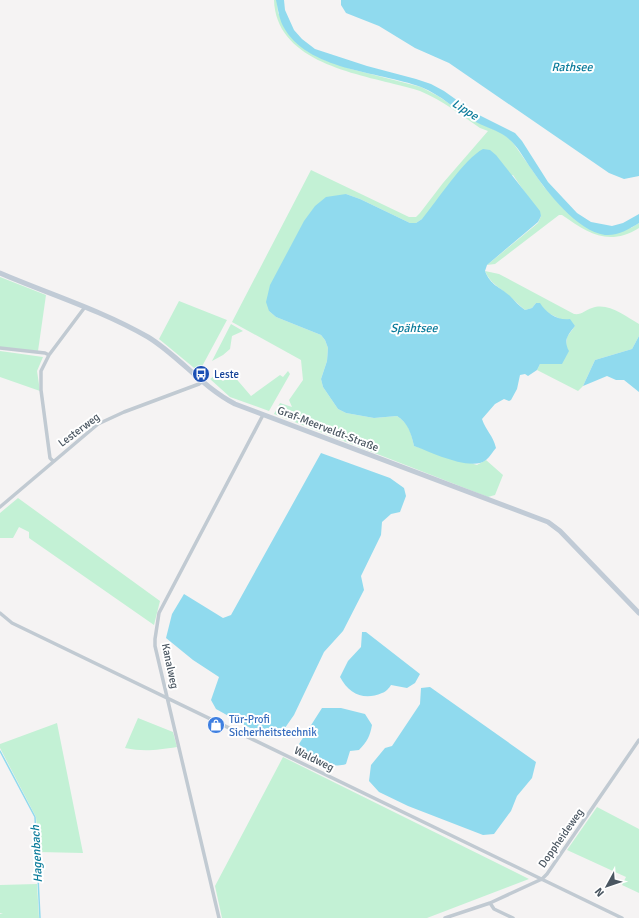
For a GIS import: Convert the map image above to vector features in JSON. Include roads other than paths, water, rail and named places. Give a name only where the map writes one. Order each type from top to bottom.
[{"type":"main road","name":"Graf-Meerveldt-Straße","points":[[0,273],[114,319],[147,337],[229,401],[548,522],[560,530],[639,613]]},
{"type":"street","points":[[53,461],[50,458],[40,381],[41,372],[50,355],[85,307]]},
{"type":"street","points":[[0,348],[45,353],[50,355]]},
{"type":"street","name":"Lesterweg","points":[[0,507],[98,424],[124,412],[199,384],[202,381]]},
{"type":"street","name":"Kanalweg","points":[[219,918],[155,646],[155,638],[159,613],[263,415]]},
{"type":"street","name":"Waldweg","points":[[0,613],[12,623],[622,918]]},
{"type":"street","name":"Doppheideweg","points":[[445,918],[490,903],[542,879],[547,874],[639,740]]},
{"type":"street","points":[[490,903],[494,909],[513,918]]},
{"type":"water","name":"Lippe","points":[[276,0],[284,0],[285,10],[294,30],[302,39],[315,49],[367,66],[431,84],[444,91],[475,113],[515,133],[522,141],[548,182],[577,213],[591,222],[612,226],[623,223],[639,214],[639,223],[623,232],[610,235],[594,232],[584,226],[554,199],[538,179],[519,150],[507,137],[474,121],[428,90],[326,61],[309,52],[294,41],[283,26]]},
{"type":"water","name":"Rathsee","points":[[341,0],[639,0],[639,176],[624,179],[609,173],[449,63],[415,48],[379,26],[346,13],[341,5]]},
{"type":"water","name":"Spähtsee","points":[[483,149],[490,150],[496,155],[540,211],[541,216],[538,222],[487,265],[485,271],[487,276],[493,283],[525,310],[532,308],[536,303],[540,303],[553,316],[561,319],[570,319],[575,326],[567,338],[566,344],[569,351],[562,364],[540,364],[537,370],[528,376],[525,374],[520,375],[517,389],[511,400],[509,401],[504,399],[495,404],[482,419],[496,448],[486,460],[471,464],[451,460],[414,446],[408,429],[404,422],[397,416],[374,418],[346,413],[338,409],[323,387],[321,379],[327,361],[328,348],[325,340],[321,335],[276,317],[269,311],[266,302],[270,285],[304,221],[315,206],[326,197],[346,194],[360,199],[410,223],[416,223],[422,219],[468,161]]},
{"type":"water","points":[[639,336],[639,392],[624,380],[616,380],[607,376],[583,386],[595,360],[632,349]]},
{"type":"water","points":[[321,453],[390,478],[404,488],[406,496],[400,512],[391,514],[382,522],[381,535],[361,576],[364,590],[343,631],[324,652],[294,715],[280,735],[268,738],[216,709],[211,700],[219,677],[193,660],[166,638],[172,614],[184,594],[223,618],[231,615]]},
{"type":"water","points":[[362,632],[366,632],[420,674],[415,683],[407,688],[391,685],[383,692],[369,696],[363,696],[352,692],[340,677],[348,661],[361,647]]},
{"type":"water","points":[[430,687],[536,762],[532,778],[517,796],[511,811],[494,834],[483,835],[408,806],[379,792],[369,781],[371,765],[385,748],[392,746],[420,704],[421,688]]},
{"type":"water","points":[[322,708],[341,708],[365,714],[372,725],[369,736],[359,750],[350,751],[346,764],[333,765],[320,761],[303,749],[299,744]]},
{"type":"waterway","name":"Hagenbach","points":[[0,751],[35,817],[40,918]]},
{"type":"place","name":"Leste","points":[[201,374]]},
{"type":"place","name":"Tür-Profi Sicherheitstechnik","points":[[216,725]]}]
